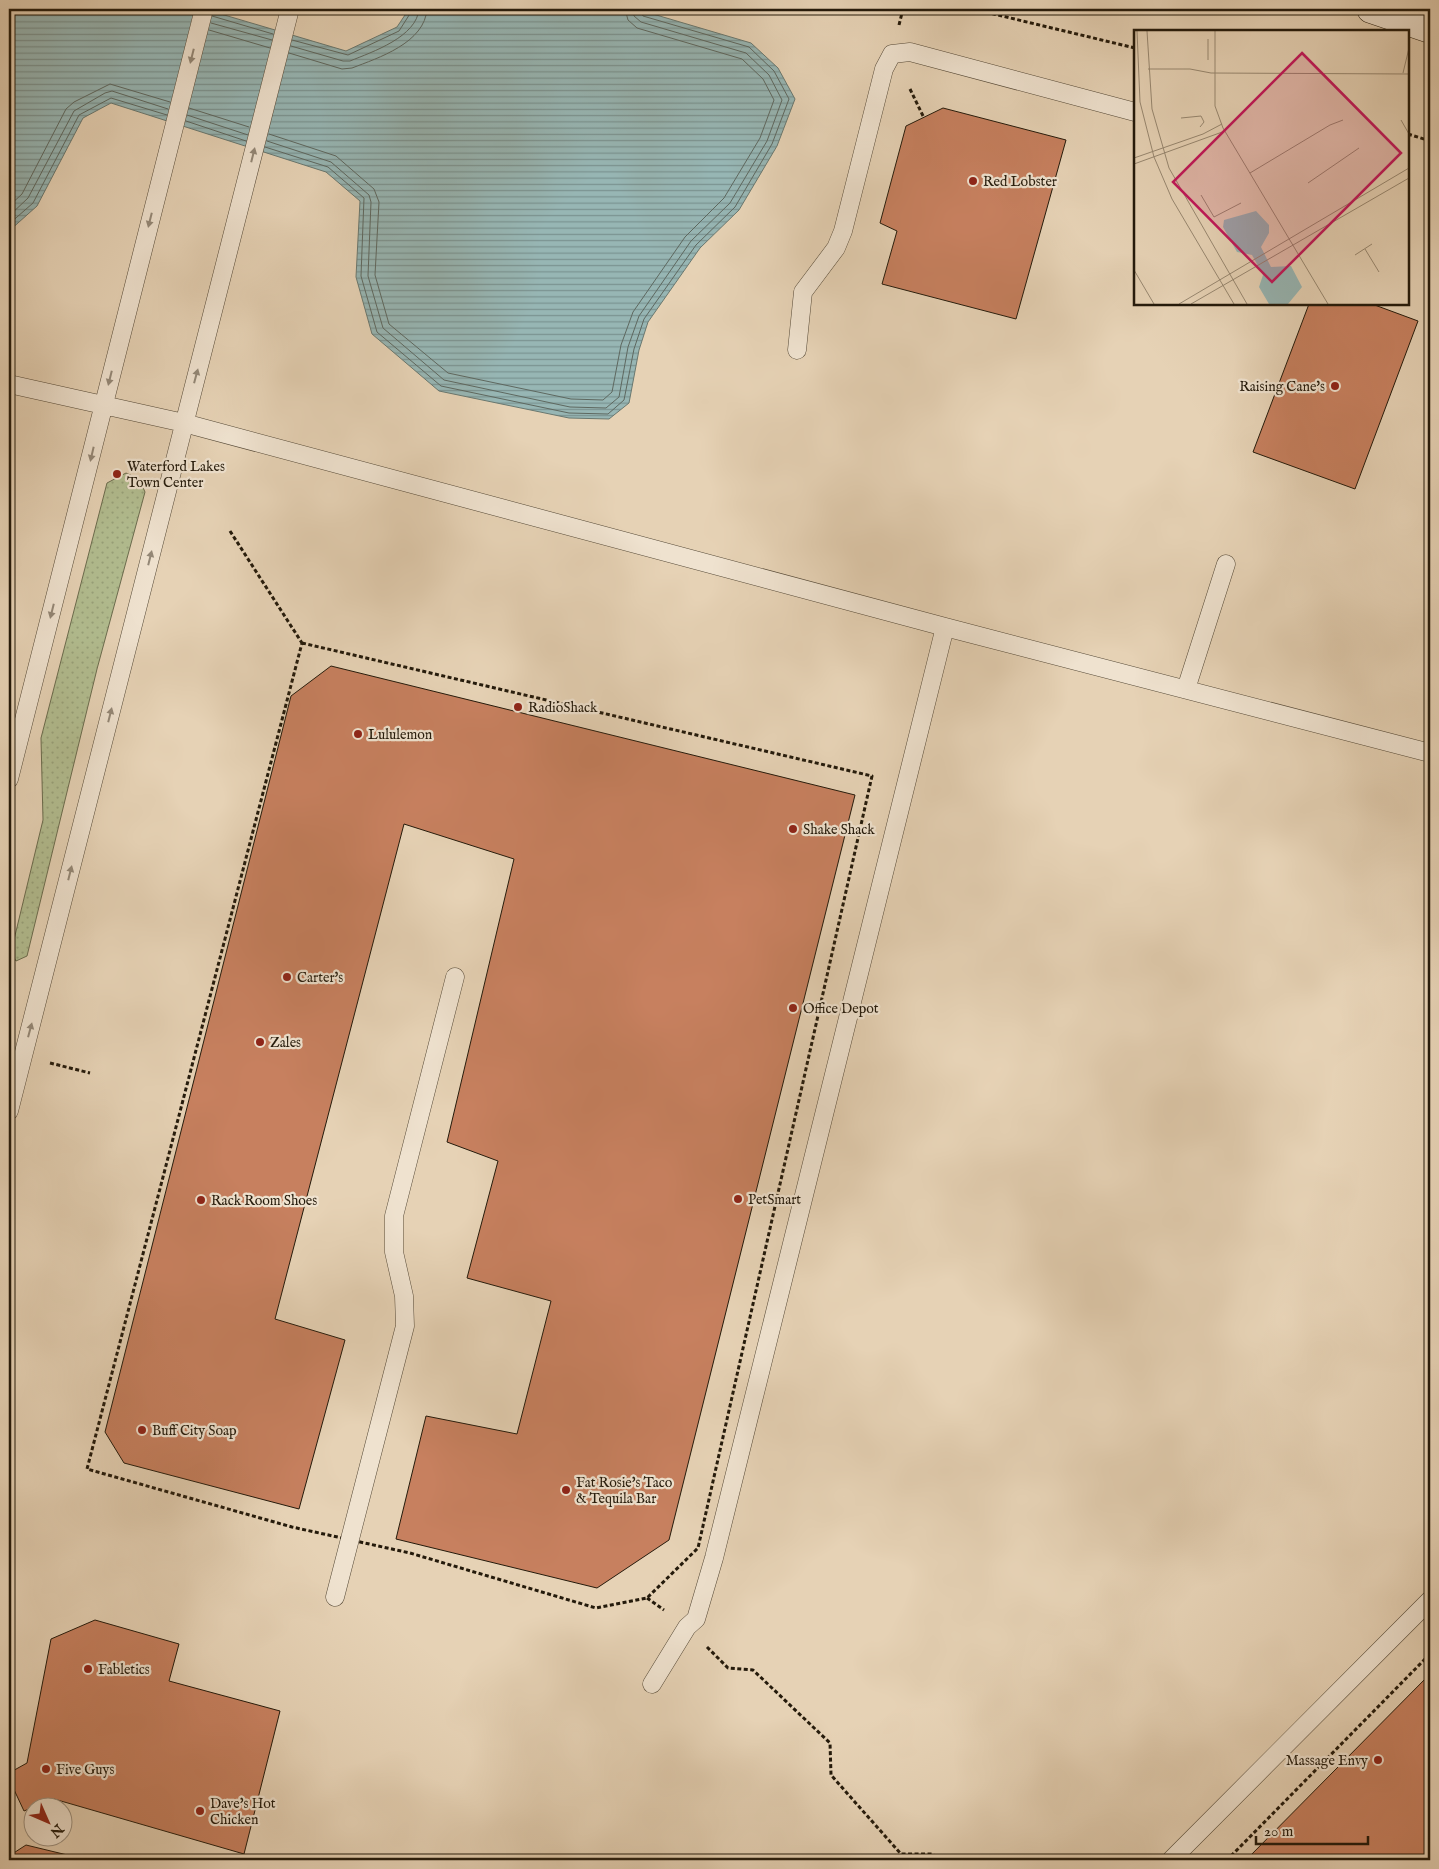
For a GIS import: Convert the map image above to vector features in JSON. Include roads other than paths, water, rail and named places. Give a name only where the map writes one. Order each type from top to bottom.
[{"type":"main road","points":[[1371,9],[1430,29]]},
{"type":"lane","points":[[9,779],[204,9]]},
{"type":"lane","points":[[9,1111],[290,9]]},
{"type":"lane","points":[[798,350],[803,292],[836,248],[843,231],[884,69],[892,54],[910,52],[1134,112]]},
{"type":"lane","points":[[9,384],[184,423],[945,627],[1430,753]]},
{"type":"lane","points":[[1186,689],[1226,564]]},
{"type":"lane","points":[[652,1684],[687,1628],[696,1619],[714,1558],[945,627]]},
{"type":"lane","points":[[335,1597],[405,1326],[404,1296],[394,1252],[394,1216],[455,977]]},
{"type":"lane","points":[[1171,1860],[1430,1600]]},
{"type":"water","points":[[9,9],[204,9],[346,51],[397,27],[409,9],[636,9],[751,43],[778,68],[795,99],[777,146],[739,210],[700,248],[648,322],[639,350],[629,403],[609,419],[569,418],[439,391],[372,334],[356,277],[360,201],[326,172],[111,103],[83,118],[37,206],[9,231]]},
{"type":"place","name":"Red Lobster","points":[[973,181]]},
{"type":"place","name":"Raising Cane's","points":[[1335,386]]},
{"type":"place","name":"Waterford Lakes Town Center","points":[[117,474]]},
{"type":"place","name":"RadioShack","points":[[518,707]]},
{"type":"place","name":"Lululemon","points":[[358,734]]},
{"type":"place","name":"Shake Shack","points":[[793,829]]},
{"type":"place","name":"Carter's","points":[[287,977]]},
{"type":"place","name":"Office Depot","points":[[793,1008]]},
{"type":"place","name":"Zales","points":[[260,1042]]},
{"type":"place","name":"PetSmart","points":[[738,1199]]},
{"type":"place","name":"Rack Room Shoes","points":[[201,1200]]},
{"type":"place","name":"Buff City Soap","points":[[142,1430]]},
{"type":"place","name":"Fat Rosie's Taco & Tequila Bar","points":[[566,1490]]},
{"type":"place","name":"Fabletics","points":[[88,1669]]},
{"type":"place","name":"Massage Envy","points":[[1378,1760]]},
{"type":"place","name":"Five Guys","points":[[46,1769]]},
{"type":"place","name":"Dave's Hot Chicken","points":[[200,1811]]}]
